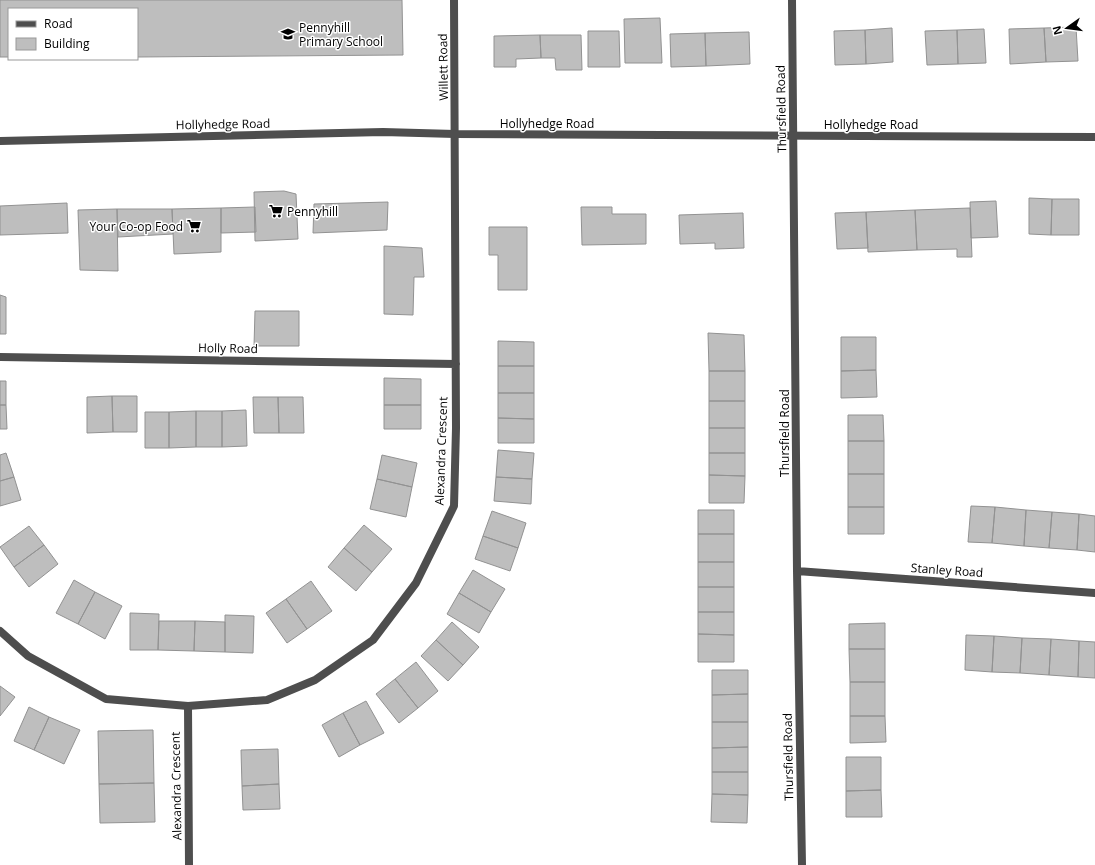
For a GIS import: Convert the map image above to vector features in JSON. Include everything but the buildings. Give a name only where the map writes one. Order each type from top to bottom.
[{"type":"street","name":"Willett Road","points":[[454,0],[456,134]]},
{"type":"street","name":"Thursfield Road","points":[[792,0],[797,571],[802,865]]},
{"type":"street","name":"Hollyhedge Road","points":[[0,141],[383,132],[456,134],[1095,137]]},
{"type":"street","name":"Alexandra Crescent","points":[[0,631],[28,656],[106,699],[188,706],[267,700],[315,680],[373,640],[416,583],[454,506],[456,428],[456,134]]},
{"type":"street","name":"Holly Road","points":[[0,357],[456,364]]},
{"type":"street","name":"Stanley Road","points":[[797,571],[1095,593]]},
{"type":"street","name":"Alexandra Crescent","points":[[188,706],[189,865]]},
{"type":"place","name":"Pennyhill Primary School","points":[[288,34]]},
{"type":"place","name":"Pennyhill","points":[[276,211]]},
{"type":"place","name":"Your Co-op Food","points":[[194,226]]}]
